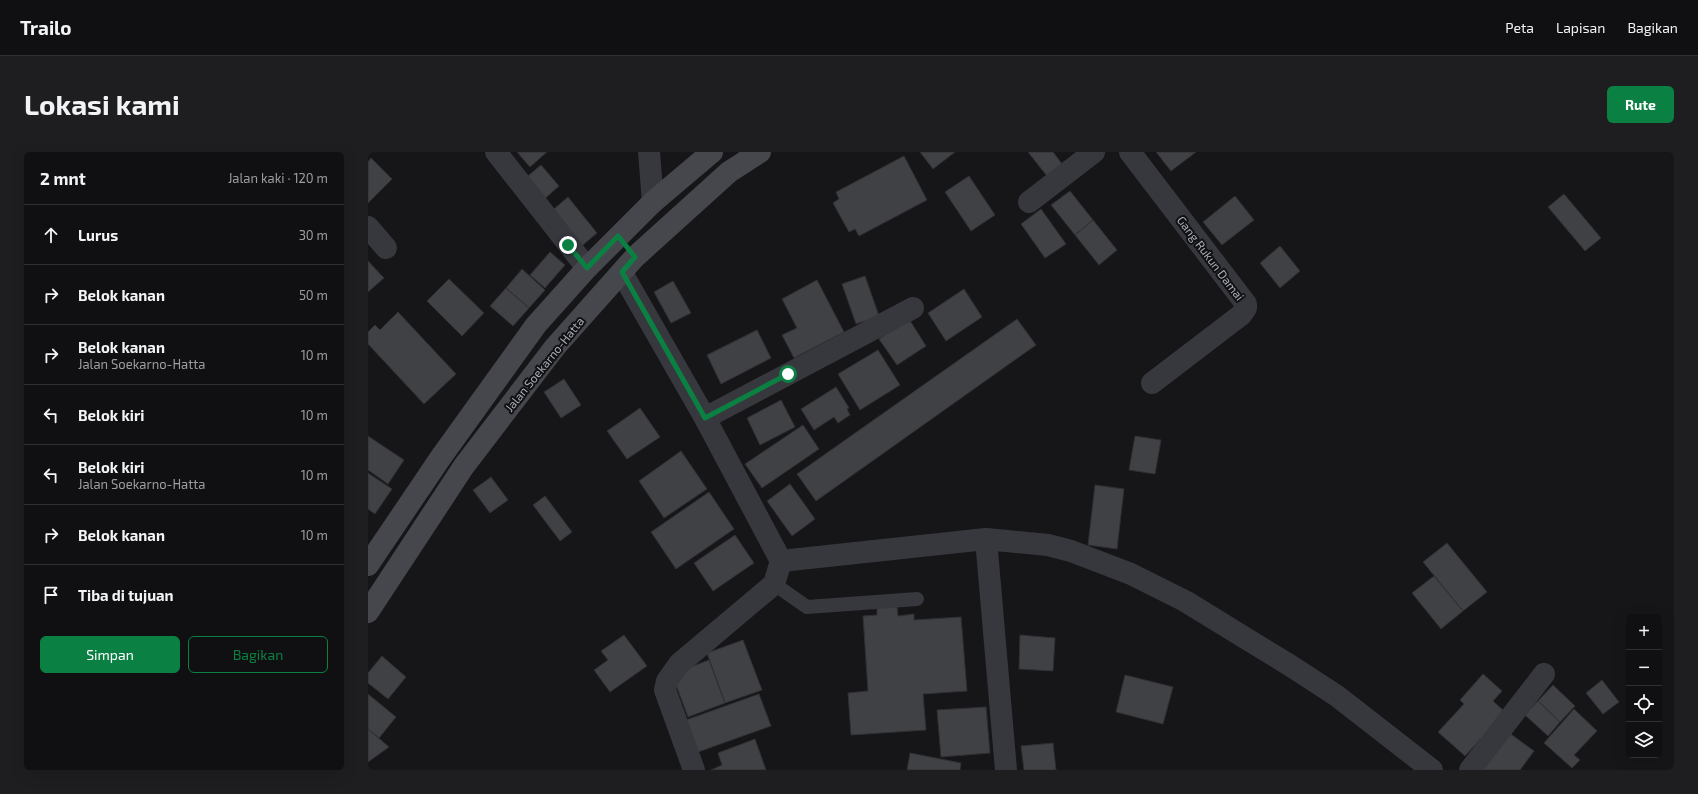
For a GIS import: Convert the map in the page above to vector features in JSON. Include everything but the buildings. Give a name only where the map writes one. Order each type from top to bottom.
[{"type":"main road","points":[[368,565],[441,457],[532,332],[587,268],[618,236],[653,202],[712,152]]},
{"type":"main road","name":"Jalan Soekarno-Hatta","points":[[368,612],[464,466],[555,347],[628,265],[729,172],[760,152]]},
{"type":"main road","points":[[618,236],[628,265]]},
{"type":"street","points":[[496,152],[587,268]]},
{"type":"street","points":[[649,152],[653,202]]},
{"type":"street","points":[[1029,202],[1094,152]]},
{"type":"street","name":"Gang Rukun Damai","points":[[1130,152],[1246,304],[1246,308],[1241,315],[1152,383]]},
{"type":"street","points":[[368,227],[386,248]]},
{"type":"street","points":[[628,265],[705,418],[781,561],[774,584],[679,664],[667,681],[665,690],[694,770]]},
{"type":"street","points":[[705,418],[913,308]]},
{"type":"street","points":[[781,561],[986,539],[1048,545],[1071,552],[1131,574],[1185,601],[1337,696],[1432,770]]},
{"type":"street","points":[[986,539],[1006,770]]},
{"type":"street","points":[[1470,770],[1544,674]]},
{"type":"lane","points":[[774,584],[807,606],[917,599]]},
{"type":"route","points":[[568,245],[587,268],[618,236],[635,257],[622,272],[705,418],[788,374]]}]
